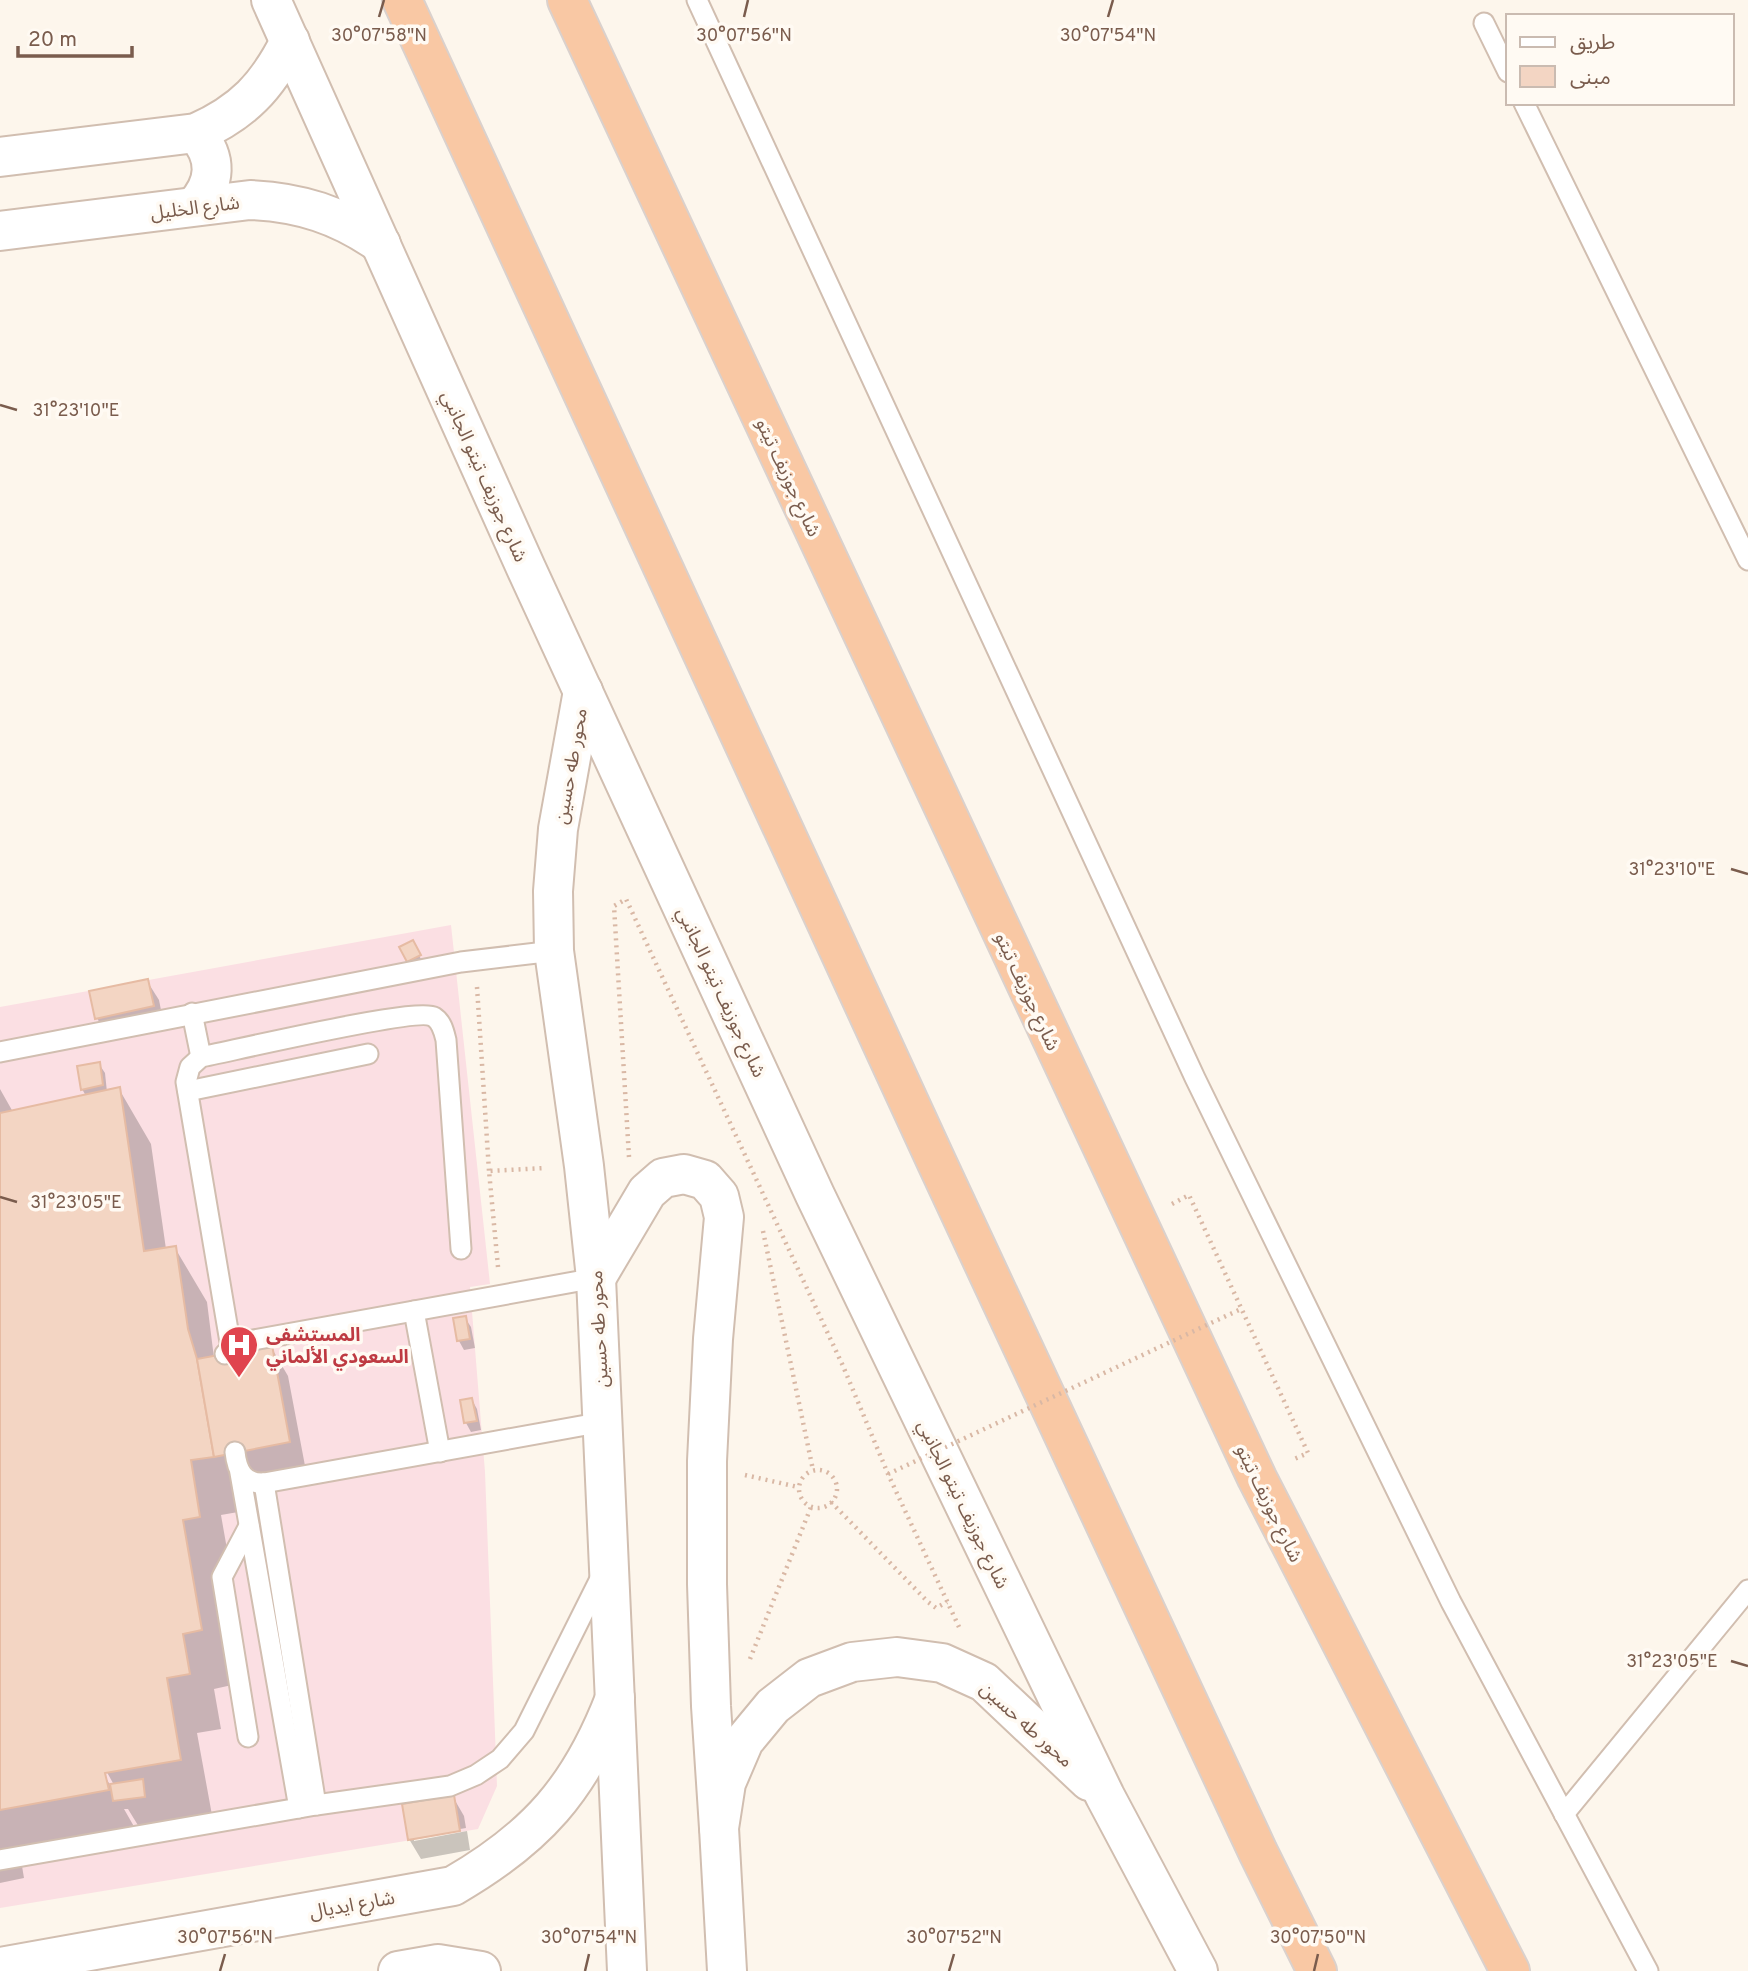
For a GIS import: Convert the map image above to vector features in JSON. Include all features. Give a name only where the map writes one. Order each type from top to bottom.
[{"type":"highway","points":[[401,0],[948,1188],[1258,1852],[1317,1971]]},
{"type":"highway","name":"شارع جوزيف تيتو","points":[[567,0],[1257,1478],[1510,1971]]},
{"type":"street","name":"شارع جوزيف تيتو الجانبي","points":[[271,0],[583,691],[816,1195],[1105,1796],[1198,1971]]},
{"type":"street","points":[[0,157],[196,133],[219,123],[259,92],[277,68],[290,41]]},
{"type":"street","points":[[195,206],[207,190],[213,171],[211,157],[196,133]]},
{"type":"street","name":"شارع الخليل","points":[[0,231],[250,200],[281,201],[333,216],[358,228],[381,244]]},
{"type":"street","name":"محور طه حسين","points":[[583,691],[558,829],[553,891],[554,951],[584,1166],[596,1278],[627,1971]]},
{"type":"street","points":[[596,1278],[647,1192],[663,1178],[684,1174],[705,1180],[719,1196],[724,1217],[713,1339],[707,1584],[719,1828]]},
{"type":"street","name":"محور طه حسين","points":[[727,1971],[719,1828],[726,1783],[744,1741],[772,1706],[809,1678],[852,1662],[897,1657],[942,1663],[984,1682],[1105,1796]]},
{"type":"street","name":"شارع ايديال","points":[[0,1967],[453,1886],[514,1846],[566,1793],[586,1763],[615,1698]]},
{"type":"street","points":[[398,1971],[438,1964],[481,1971]]},
{"type":"lane","points":[[697,0],[1195,1078],[1412,1525],[1648,1971]]},
{"type":"lane","points":[[1485,23],[1506,68]]},
{"type":"lane","points":[[1525,105],[1748,560]]},
{"type":"lane","points":[[0,1052],[475,960],[554,951]]},
{"type":"lane","points":[[192,1013],[201,1057]]},
{"type":"lane","points":[[461,1249],[446,1040],[441,1024],[434,1017],[416,1015],[363,1024],[201,1057],[194,1061],[187,1074],[188,1091],[228,1351],[237,1343],[596,1278]]},
{"type":"lane","points":[[188,1091],[368,1054]]},
{"type":"lane","points":[[414,1311],[439,1452]]},
{"type":"lane","points":[[240,1474],[255,1483],[264,1483],[603,1422]]},
{"type":"lane","points":[[235,1452],[308,1806]]},
{"type":"lane","points":[[264,1483],[308,1806]]},
{"type":"lane","points":[[248,1737],[222,1577],[249,1526]]},
{"type":"lane","points":[[0,1860],[308,1806],[450,1786],[476,1775],[500,1759],[524,1731],[610,1559]]},
{"type":"lane","points":[[1564,1814],[1748,1590]]},
{"type":"path","points":[[629,1165],[614,906],[626,899],[843,1366],[888,1474],[946,1601],[936,1608],[928,1602],[831,1502]]},
{"type":"path","points":[[475,960],[489,1171]]},
{"type":"path","points":[[1189,1195],[1308,1453]]},
{"type":"path","points":[[761,1219],[813,1470]]},
{"type":"path","points":[[888,1474],[1241,1309]]},
{"type":"path","points":[[813,1470],[829,1473],[835,1479],[837,1487],[831,1502],[825,1506],[811,1507],[799,1496],[798,1487],[806,1473],[813,1470]]},
{"type":"path","points":[[741,1474],[798,1487]]},
{"type":"path","points":[[750,1661],[811,1507]]},
{"type":"path","points":[[950,1628],[961,1632]]},
{"type":"shaded area","name":"المستشفى السعودي الألماني","points":[[451,925],[490,1284],[470,1287],[485,1472],[497,1786],[478,1829],[0,1908],[0,1007]]},
{"type":"building","points":[[413,940],[421,955],[407,962],[399,947]]},
{"type":"building","points":[[148,979],[154,1006],[95,1019],[89,991]]},
{"type":"building","points":[[100,1062],[103,1085],[81,1090],[77,1066]]},
{"type":"building","points":[[120,1087],[144,1251],[176,1246],[188,1329],[197,1359],[214,1457],[191,1460],[200,1517],[183,1520],[202,1630],[183,1634],[190,1674],[167,1678],[181,1760],[105,1773],[109,1790],[0,1810],[0,1113]]},
{"type":"building","points":[[466,1316],[470,1339],[457,1341],[453,1318]]},
{"type":"building","points":[[272,1345],[290,1442],[214,1457],[197,1359]]},
{"type":"building","points":[[472,1398],[477,1421],[464,1423],[460,1400]]},
{"type":"building","points":[[143,1779],[145,1797],[113,1801],[110,1784]]},
{"type":"building","points":[[454,1795],[460,1831],[408,1840],[402,1804]]},
{"type":"place","name":"المستشفى السعودي الألماني","points":[[239,1379]]}]
